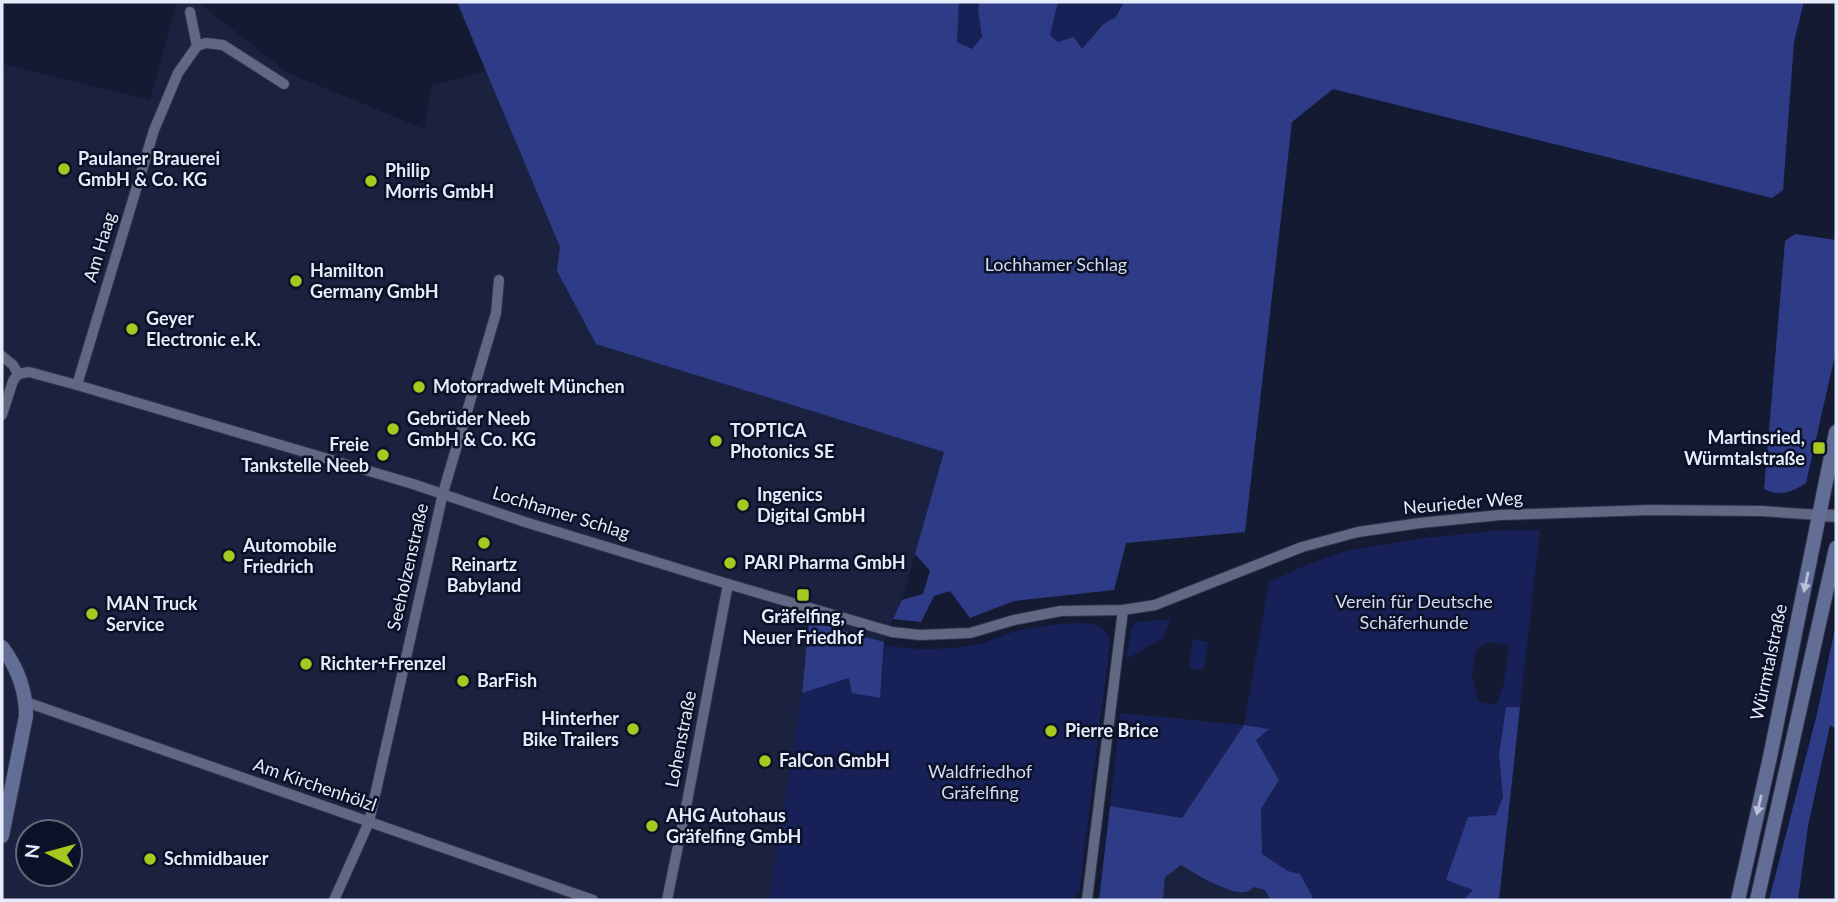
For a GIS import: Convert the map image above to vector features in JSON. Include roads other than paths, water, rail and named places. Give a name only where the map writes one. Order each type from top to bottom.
[{"type":"main road","name":"Würmtalstraße","points":[[1738,900],[1836,432]]},
{"type":"main road","points":[[1757,900],[1836,548]]},
{"type":"main road","points":[[2,647],[18,671],[26,702],[26,716],[2,836]]},
{"type":"street","points":[[190,12],[197,46],[206,43],[223,46],[284,84]]},
{"type":"street","name":"Am Haag","points":[[77,385],[154,130],[178,73],[197,46]]},
{"type":"street","name":"Seeholzenstraße","points":[[334,900],[369,822],[443,493],[496,313],[499,280]]},
{"type":"street","points":[[2,356],[13,365],[18,374],[13,381],[2,415]]},
{"type":"street","name":"Lochhamer Schlag","points":[[18,374],[29,372],[77,385],[443,493],[526,522],[892,632],[920,635],[970,633],[1014,620],[1061,611],[1123,610]]},
{"type":"street","name":"Neurieder Weg","points":[[1123,610],[1155,605],[1302,547],[1358,532],[1420,523],[1500,515],[1650,510],[1761,510],[1819,515]]},
{"type":"street","points":[[1819,515],[1836,516]]},
{"type":"street","name":"Lohenstraße","points":[[667,900],[728,584]]},
{"type":"street","points":[[1087,900],[1123,610]]},
{"type":"street","name":"Am Kirchenhölzl","points":[[26,702],[593,900]]},
{"type":"place","name":"Paulaner Brauerei GmbH & Co. KG","points":[[64,169]]},
{"type":"place","name":"Philip Morris GmbH","points":[[371,181]]},
{"type":"place","name":"Hamilton Germany GmbH","points":[[296,281]]},
{"type":"place","name":"Geyer Electronic e.K.","points":[[132,329]]},
{"type":"place","name":"Motorradwelt München","points":[[419,387]]},
{"type":"place","name":"Gebrüder Neeb GmbH & Co. KG","points":[[393,429]]},
{"type":"place","name":"TOPTICA Photonics SE","points":[[716,441]]},
{"type":"place","name":"Martinsried, Würmtalstraße","points":[[1819,448]]},
{"type":"place","name":"Freie Tankstelle Neeb","points":[[383,455]]},
{"type":"place","name":"Ingenics Digital GmbH","points":[[743,505]]},
{"type":"place","name":"Reinartz Babyland","points":[[484,543]]},
{"type":"place","name":"Automobile Friedrich","points":[[229,556]]},
{"type":"place","name":"PARI Pharma GmbH","points":[[730,563]]},
{"type":"place","name":"Gräfelfing, Neuer Friedhof","points":[[803,595]]},
{"type":"place","name":"MAN Truck Service","points":[[92,614]]},
{"type":"place","name":"Richter+Frenzel","points":[[306,664]]},
{"type":"place","name":"BarFish","points":[[463,681]]},
{"type":"place","name":"Hinterher Bike Trailers","points":[[633,729]]},
{"type":"place","name":"Pierre Brice","points":[[1051,731]]},
{"type":"place","name":"FalCon GmbH","points":[[765,761]]},
{"type":"place","name":"AHG Autohaus Gräfelfing GmbH","points":[[652,826]]},
{"type":"place","name":"Schmidbauer","points":[[150,859]]},
{"type":"park label","name":"Verein für Deutsche Schäferhunde","points":[[1414,612]]},
{"type":"park label","name":"Waldfriedhof Gräfelfing","points":[[980,782]]}]
